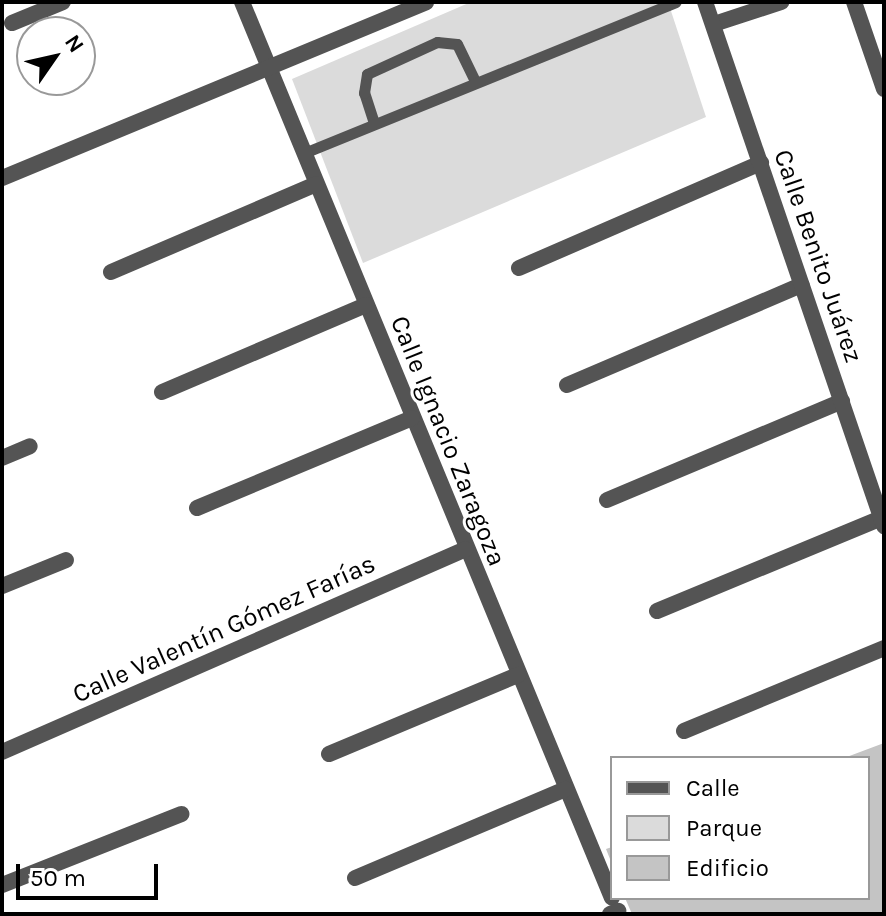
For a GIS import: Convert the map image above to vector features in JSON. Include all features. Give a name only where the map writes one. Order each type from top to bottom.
[{"type":"street","points":[[12,23],[63,2]]},
{"type":"street","name":"Calle Ignacio Zaragoza","points":[[242,2],[272,68],[316,184],[566,789],[605,861],[610,887]]},
{"type":"street","points":[[2,178],[426,2]]},
{"type":"street","name":"Calle Benito Juárez","points":[[705,2],[883,522]]},
{"type":"street","points":[[714,24],[781,2]]},
{"type":"street","points":[[854,2],[884,89]]},
{"type":"street","points":[[519,268],[761,163]]},
{"type":"street","points":[[111,272],[316,184]]},
{"type":"street","points":[[567,385],[802,285]]},
{"type":"street","points":[[162,392],[366,305]]},
{"type":"street","points":[[607,500],[842,401]]},
{"type":"street","points":[[197,508],[412,418]]},
{"type":"street","points":[[2,458],[30,446]]},
{"type":"street","points":[[657,611],[883,522]]},
{"type":"street","name":"Calle Valentín Gómez Farías","points":[[2,752],[466,549]]},
{"type":"street","points":[[2,586],[66,560]]},
{"type":"street","points":[[684,731],[884,648]]},
{"type":"street","points":[[329,754],[518,675]]},
{"type":"street","points":[[355,878],[566,789]]},
{"type":"street","points":[[2,885],[181,814]]},
{"type":"lane","points":[[304,153],[655,6],[675,2]]},
{"type":"lane","points":[[374,123],[364,93],[367,74],[425,47],[447,41],[457,44],[475,81]]},
{"type":"green space","points":[[471,2],[668,2],[706,117],[363,263],[292,79]]},
{"type":"building","points":[[884,743],[884,914],[632,914],[626,900],[870,900],[870,756],[849,756]]}]
